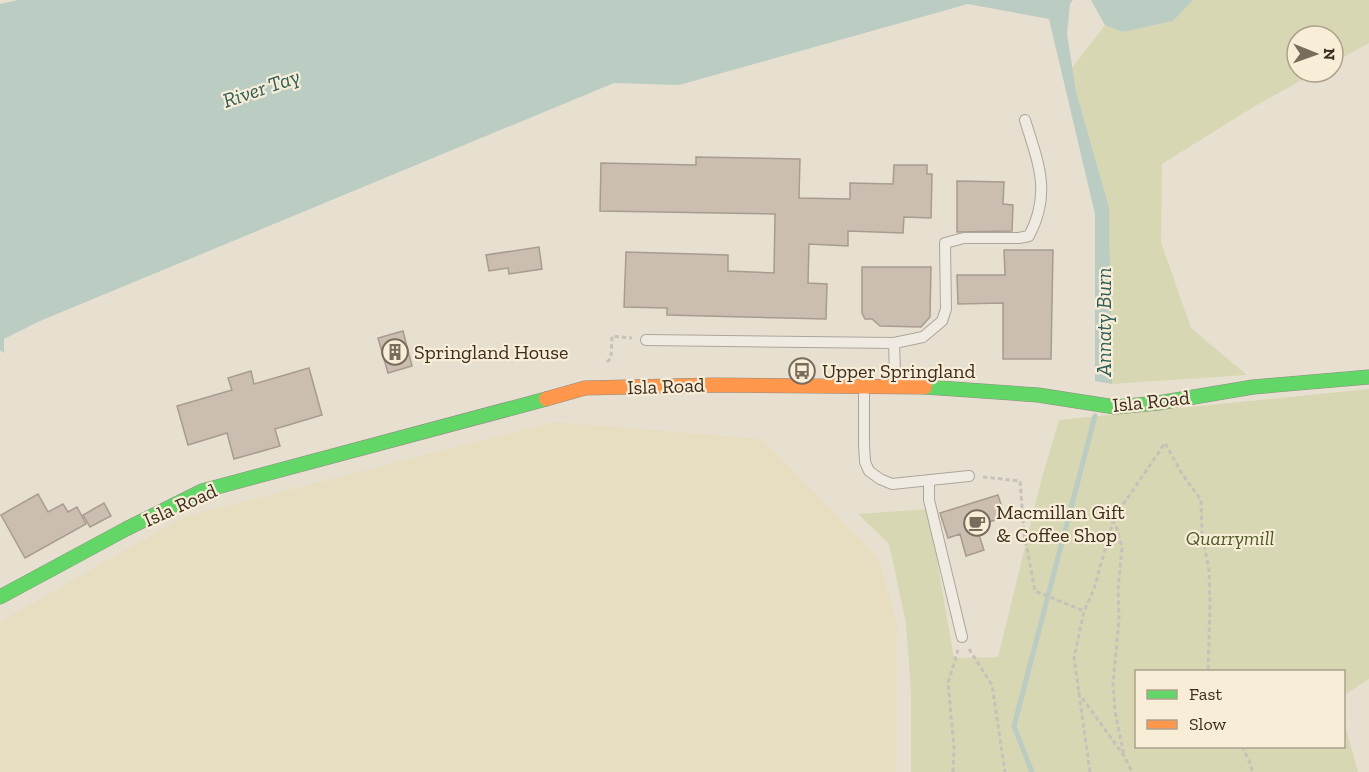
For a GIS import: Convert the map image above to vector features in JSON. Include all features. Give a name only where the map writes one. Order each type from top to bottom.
[{"type":"main road","name":"Isla Road","points":[[0,597],[202,491],[585,388],[715,385],[955,388],[1038,395],[1115,407],[1158,403],[1253,387],[1369,377]]},
{"type":"lane","points":[[646,340],[745,347],[894,343],[923,337],[942,321],[946,309],[945,243],[964,238],[1029,236],[1036,218],[1042,177],[1025,120]]},
{"type":"lane","points":[[894,343],[895,374],[898,386]]},
{"type":"lane","points":[[864,386],[865,462],[869,471],[879,479],[892,484],[969,476]]},
{"type":"lane","points":[[929,480],[928,500],[962,637]]},
{"type":"path","points":[[604,365],[611,358],[612,336],[646,340]]},
{"type":"path","points":[[1090,772],[1074,658],[1084,611],[1094,589],[1114,518],[1165,443],[1182,474],[1201,500],[1202,535],[1209,582],[1208,670]]},
{"type":"path","points":[[969,476],[1020,482],[1024,533],[1035,591],[1084,611]]},
{"type":"path","points":[[1114,518],[1122,548],[1113,684],[1115,711],[1124,756]]},
{"type":"path","points":[[953,772],[954,747],[948,683],[962,637]]},
{"type":"path","points":[[962,637],[992,685],[1005,772]]},
{"type":"path","points":[[1077,691],[1124,756],[1132,772]]},
{"type":"path","points":[[1242,748],[1252,772]]},
{"type":"shaded area","points":[[553,422],[762,439],[878,558],[897,621],[896,772],[0,772],[0,622],[183,517]]},
{"type":"green space","points":[[1193,0],[1369,0],[1369,43],[1345,56],[1345,24],[1285,24],[1285,84],[1294,84],[1162,164],[1161,242],[1191,328],[1247,375],[1112,384],[1109,207],[1076,91],[1072,68],[1105,25],[1123,32],[1173,21]]},
{"type":"green space","name":"Quarrymill","points":[[1369,389],[1369,679],[1345,694],[1345,670],[1135,670],[1135,748],[1345,748],[1345,725],[1358,772],[911,772],[911,692],[906,623],[889,544],[858,514],[928,509],[954,658],[998,657],[1041,481],[1059,420]]},
{"type":"water","name":"River Tay","points":[[18,0],[1073,0],[1070,4],[1067,34],[1076,91],[1109,207],[1112,384],[1095,381],[1095,214],[1049,19],[968,4],[679,85],[614,83],[40,321],[4,339],[4,353],[0,350],[0,4]]},
{"type":"water","points":[[1091,0],[1193,0],[1173,21],[1123,32],[1105,25]]},
{"type":"building","points":[[696,157],[800,159],[799,198],[850,199],[850,183],[893,184],[894,165],[927,165],[927,174],[932,174],[931,218],[904,217],[903,233],[848,231],[848,246],[809,244],[808,283],[827,284],[826,319],[667,315],[667,308],[624,307],[626,252],[728,255],[728,271],[774,273],[775,214],[600,211],[601,163],[696,165]]},
{"type":"building","points":[[957,181],[1004,182],[1003,204],[1013,205],[1012,231],[957,232]]},
{"type":"building","points":[[539,247],[542,269],[509,274],[508,268],[489,271],[486,255]]},
{"type":"building","points":[[1004,250],[1053,250],[1051,359],[1003,359],[1003,303],[958,304],[957,275],[1005,275]]},
{"type":"building","points":[[862,267],[931,267],[930,317],[921,327],[880,326],[872,319],[865,319],[862,313]]},
{"type":"building","name":"Springland House","points":[[403,331],[412,366],[388,373],[378,338]]},
{"type":"building","points":[[309,368],[322,415],[275,429],[280,446],[234,459],[227,433],[188,445],[177,406],[232,390],[228,378],[251,371],[254,384]]},
{"type":"building","points":[[38,494],[48,512],[63,504],[68,512],[77,507],[86,524],[25,558],[1,515]]},
{"type":"building","points":[[998,495],[1005,517],[976,526],[984,550],[966,556],[960,534],[948,538],[940,513]]},
{"type":"building","points":[[104,503],[111,516],[90,527],[83,515]]},
{"type":"waterway","name":"Annaty Burn","points":[[1032,772],[1014,726],[1095,416]]},
{"type":"traffic: fast","points":[[925,387],[1038,395],[1115,407],[1158,403],[1253,387],[1369,377]]},
{"type":"traffic: fast","points":[[0,597],[202,491],[546,399]]},
{"type":"traffic: slow","points":[[546,399],[585,388],[715,385],[925,387]]},
{"type":"place","name":"Springland House","points":[[395,352]]},
{"type":"place","name":"Upper Springland","points":[[802,371]]},
{"type":"place","name":"Macmillan Gift & Coffee Shop","points":[[977,523]]}]
